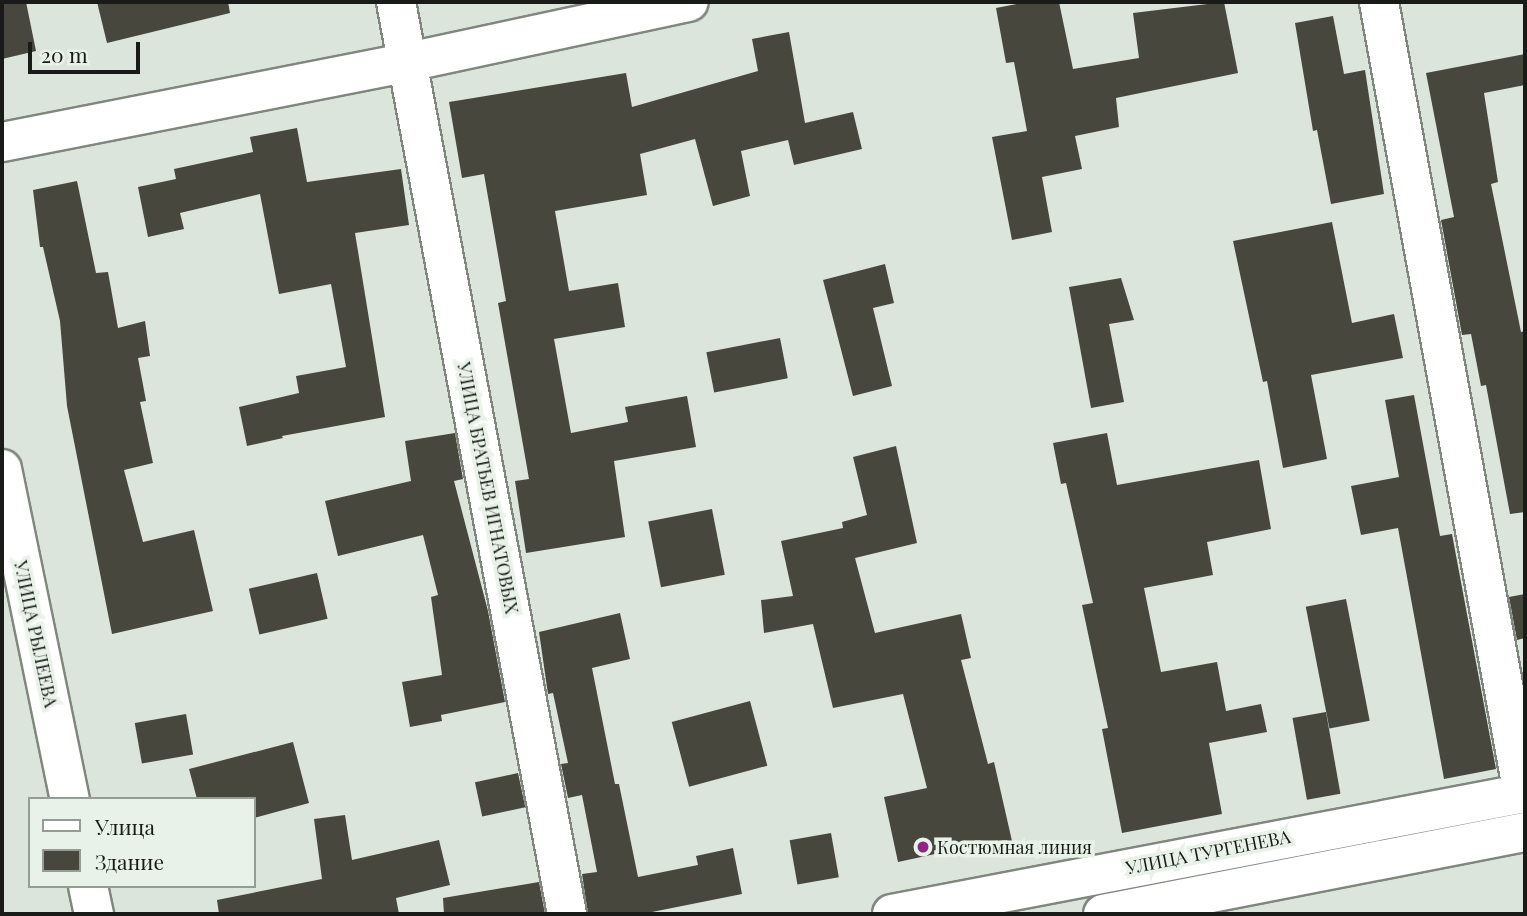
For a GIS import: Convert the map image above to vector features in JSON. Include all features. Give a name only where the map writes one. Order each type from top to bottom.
[{"type":"main road","name":"УЛИЦА БРАТЬЕВ ИГНАТОВЫХ","points":[[396,2],[567,914]]},
{"type":"main road","points":[[2,142],[408,62],[689,2]]},
{"type":"main road","points":[[1379,2],[1524,793]]},
{"type":"main road","name":"УЛИЦА РЫЛЕЕВА","points":[[2,469],[14,584],[69,797]]},
{"type":"main road","name":"УЛИЦА ТУРГЕНЕВА","points":[[892,914],[1524,793]]},
{"type":"main road","points":[[1103,914],[1525,832]]},
{"type":"main road","points":[[88,888],[94,914]]},
{"type":"building","points":[[2,2],[26,2],[36,51],[2,59]]},
{"type":"building","points":[[97,2],[228,2],[230,13],[107,43]]},
{"type":"building","points":[[1027,2],[1059,2],[1073,69],[1139,58],[1133,13],[1224,2],[1238,73],[1116,98],[1119,127],[1075,136],[1082,169],[1042,177],[1052,232],[1012,240],[992,137],[1027,131],[1014,62],[1006,63],[996,8]]},
{"type":"building","points":[[1333,16],[1344,74],[1365,70],[1384,194],[1331,204],[1317,130],[1313,131],[1295,23]]},
{"type":"building","points":[[789,32],[805,123],[853,112],[862,149],[794,165],[788,140],[741,151],[750,196],[713,206],[695,139],[640,154],[647,195],[555,211],[569,291],[618,283],[625,327],[554,339],[571,433],[628,422],[625,407],[687,396],[696,447],[614,461],[625,537],[526,553],[515,481],[529,479],[498,303],[506,301],[484,174],[462,178],[449,102],[626,73],[632,107],[758,71],[752,39]]},
{"type":"building","points":[[1525,54],[1525,85],[1484,93],[1498,182],[1491,184],[1521,332],[1525,331],[1525,512],[1510,514],[1486,385],[1481,386],[1471,334],[1462,335],[1441,220],[1454,217],[1426,73]]},
{"type":"building","points":[[297,128],[307,182],[401,169],[409,225],[355,233],[385,417],[282,436],[283,438],[247,446],[239,407],[299,393],[296,376],[346,367],[331,284],[279,294],[260,194],[180,213],[184,229],[148,237],[138,187],[176,179],[174,169],[253,152],[250,137]]},
{"type":"building","points":[[77,181],[96,273],[108,272],[118,328],[145,321],[150,356],[138,358],[146,401],[140,402],[153,463],[124,470],[143,542],[194,530],[213,611],[112,634],[67,406],[60,321],[43,247],[40,247],[33,190]]},
{"type":"building","points":[[1332,222],[1352,323],[1394,314],[1403,358],[1311,375],[1327,459],[1283,468],[1267,381],[1263,382],[1233,241]]},
{"type":"building","points":[[885,264],[894,303],[873,308],[892,386],[853,396],[823,280]]},
{"type":"building","points":[[1121,278],[1134,320],[1109,324],[1124,402],[1091,408],[1069,287]]},
{"type":"building","points":[[780,338],[788,378],[714,393],[706,352]]},
{"type":"building","points":[[1414,395],[1440,536],[1452,534],[1496,769],[1444,779],[1398,528],[1361,535],[1351,486],[1399,477],[1385,400]]},
{"type":"building","points":[[455,433],[463,479],[454,481],[488,611],[505,702],[441,715],[442,721],[410,727],[402,682],[442,675],[431,597],[438,595],[423,535],[338,556],[325,501],[411,481],[405,441]]},
{"type":"building","points":[[1107,433],[1117,485],[1259,460],[1271,529],[1207,542],[1213,575],[1144,588],[1161,672],[1217,662],[1226,711],[1261,704],[1267,732],[1209,743],[1222,814],[1122,833],[1102,729],[1108,728],[1082,605],[1093,603],[1066,483],[1061,484],[1053,443]]},
{"type":"building","points":[[896,446],[917,543],[855,558],[875,633],[961,614],[971,658],[961,660],[988,764],[994,762],[1012,841],[950,855],[949,851],[898,862],[884,797],[927,788],[903,694],[833,708],[813,624],[764,633],[761,600],[793,596],[781,541],[843,528],[842,522],[867,515],[853,457]]},
{"type":"building","points":[[712,509],[725,575],[661,587],[648,521]]},
{"type":"building","points":[[317,573],[328,619],[259,635],[249,589]]},
{"type":"building","points":[[1525,594],[1525,638],[1517,640],[1509,597]]},
{"type":"building","points":[[1346,599],[1370,721],[1329,729],[1306,607]]},
{"type":"building","points":[[620,613],[630,659],[592,668],[615,784],[619,784],[638,877],[698,865],[696,856],[733,848],[742,894],[642,914],[588,914],[582,874],[597,872],[582,795],[568,798],[561,764],[568,763],[553,693],[548,694],[539,632]]},
{"type":"building","points":[[750,701],[767,766],[689,787],[672,722]]},
{"type":"building","points":[[1326,712],[1340,794],[1307,800],[1293,718]]},
{"type":"building","points":[[186,714],[193,754],[142,763],[135,723]]},
{"type":"building","points":[[293,742],[309,803],[256,817],[256,797],[196,797],[189,769]]},
{"type":"building","points":[[518,773],[525,807],[482,816],[475,782]]},
{"type":"building","points":[[345,815],[352,860],[439,840],[450,885],[396,898],[399,914],[219,914],[217,900],[322,879],[314,819]]},
{"type":"building","points":[[831,833],[839,877],[797,885],[790,840]]},
{"type":"building","points":[[539,882],[545,914],[444,914],[443,898]]},
{"type":"place","name":"Костюмная линия","points":[[923,847]]}]
